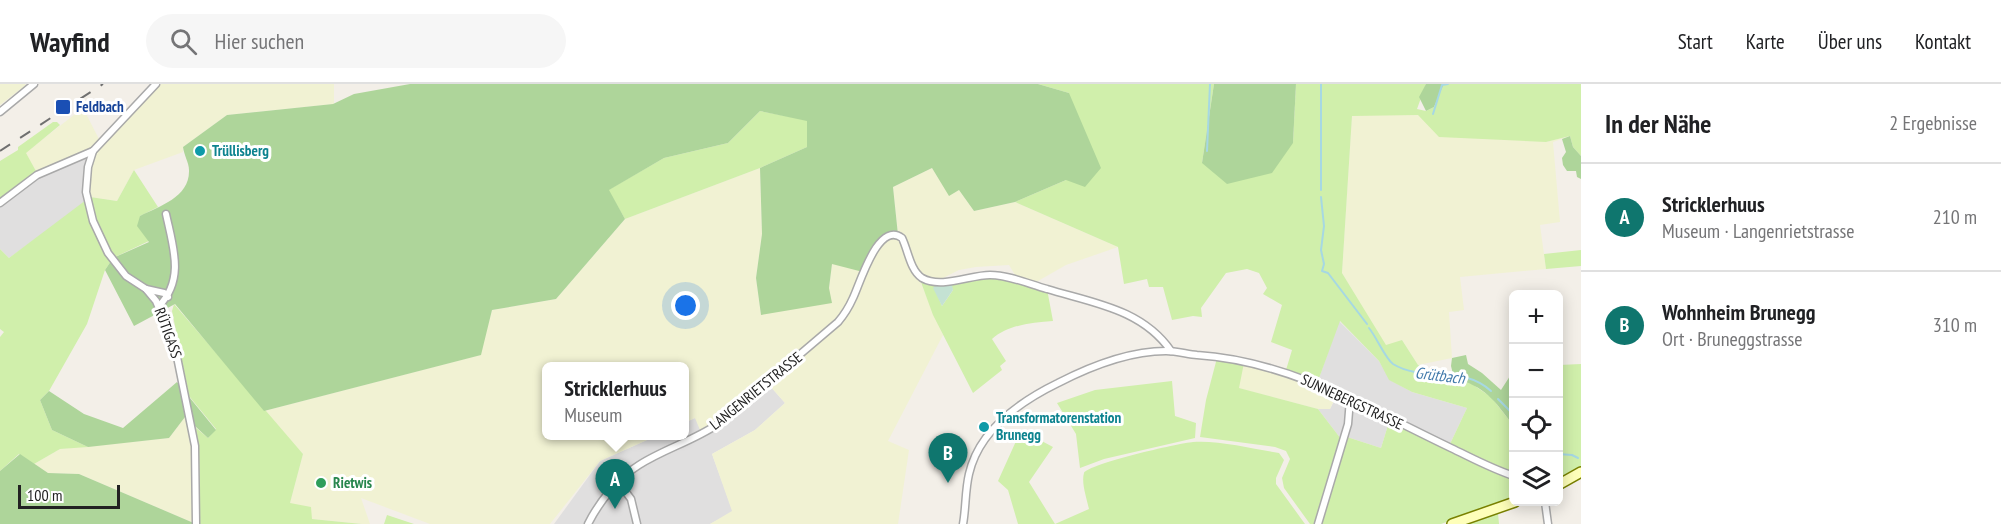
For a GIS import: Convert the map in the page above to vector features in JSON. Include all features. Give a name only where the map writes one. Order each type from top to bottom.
[{"type":"street","points":[[0,112],[34,84]]},
{"type":"street","name":"RÜTIGASS","points":[[156,84],[93,151],[88,167],[86,192],[97,231],[108,253],[120,269],[131,280],[146,289],[159,306],[178,360],[195,442],[196,524]]},
{"type":"street","points":[[0,203],[37,175],[93,151]]},
{"type":"street","points":[[74,160],[88,167]]},
{"type":"street","points":[[159,306],[168,297],[176,275],[166,214]]},
{"type":"street","name":"LANGENRIETSTRASSE","points":[[588,524],[602,501],[638,465],[694,439],[718,424],[834,326],[849,307],[866,265],[876,248],[887,237],[898,235],[903,239],[918,274],[925,279],[938,282],[981,275],[1001,276],[1110,306],[1140,321],[1160,337],[1171,351]]},
{"type":"street","points":[[146,289],[164,293],[168,297]]},
{"type":"street","name":"SUNNEBERGSTRASSE","points":[[963,524],[972,463],[984,440],[1005,417],[1039,393],[1089,368],[1134,355],[1171,351],[1228,357],[1299,376],[1509,474]]},
{"type":"street","points":[[1318,524],[1348,421],[1350,399]]},
{"type":"street","points":[[1563,482],[1581,472]]},
{"type":"street","points":[[619,483],[631,499],[638,524]]},
{"type":"street","points":[[1452,524],[1509,503]]},
{"type":"street","points":[[1546,506],[1548,524]]},
{"type":"shaded area","points":[[92,148],[86,202],[9,258],[0,249],[0,201],[37,173],[52,165],[73,159]]},
{"type":"shaded area","points":[[1339,321],[1379,361],[1390,380],[1412,392],[1467,408],[1450,444],[1389,422],[1381,448],[1347,437],[1341,439],[1318,409],[1330,409],[1337,395],[1318,381]]},
{"type":"shaded area","points":[[770,386],[785,403],[755,430],[712,454],[733,512],[710,524],[554,524],[600,461],[647,440],[689,440],[689,421],[695,418],[707,428]]},
{"type":"green space","points":[[0,84],[25,84],[26,85],[0,105]]},
{"type":"green space","points":[[161,84],[334,84],[334,104],[227,115],[183,147],[183,152],[134,170],[117,201],[90,197],[90,175],[96,152]]},
{"type":"green space","points":[[410,84],[1038,84],[1069,93],[1101,168],[1085,187],[1066,180],[1015,202],[974,211],[959,190],[949,196],[932,168],[893,187],[898,235],[887,237],[863,272],[832,264],[829,288],[832,303],[761,315],[756,278],[762,234],[760,168],[807,147],[807,121],[760,111],[728,143],[664,158],[609,190],[625,219],[556,299],[492,310],[481,355],[264,411],[175,304],[134,326],[105,270],[113,258],[149,242],[137,226],[140,216],[165,204],[185,187],[189,170],[183,147],[227,115],[333,104],[354,94]]},
{"type":"green space","points":[[1038,84],[1214,84],[1202,163],[1293,143],[1296,84],[1426,84],[1417,109],[1426,111],[1434,107],[1444,84],[1581,84],[1581,156],[1573,147],[1570,136],[1546,142],[1439,137],[1418,115],[1352,116],[1342,273],[1386,345],[1402,340],[1418,365],[1472,384],[1491,397],[1509,420],[1509,471],[1450,444],[1467,408],[1412,392],[1389,380],[1379,361],[1340,321],[1318,381],[1286,370],[1292,350],[1271,342],[1282,305],[1263,294],[1267,288],[1259,273],[1247,269],[1226,273],[1201,308],[1202,317],[1193,316],[1172,320],[1163,287],[1149,287],[1147,279],[1124,284],[1118,247],[1015,202],[1066,180],[1069,93]]},
{"type":"green space","points":[[1214,84],[1296,84],[1293,143],[1272,173],[1227,184],[1202,163]]},
{"type":"green space","points":[[1426,84],[1444,84],[1434,107],[1426,111],[1419,97]]},
{"type":"green space","points":[[83,108],[100,141],[73,159],[52,165],[37,173],[25,153]]},
{"type":"green space","points":[[760,111],[807,120],[807,147],[760,168],[625,219],[608,190],[664,158],[728,143]]},
{"type":"green space","points":[[1352,115],[1418,115],[1546,142],[1570,136],[1553,142],[1560,222],[1540,225],[1546,269],[1460,277],[1464,310],[1449,312],[1452,358],[1418,365],[1402,340],[1386,346],[1342,273]]},
{"type":"green space","points":[[53,122],[60,125],[26,153],[37,173],[0,201],[0,161],[18,150],[18,147]]},
{"type":"green space","points":[[1570,136],[1573,147],[1581,156],[1581,179],[1577,177],[1576,171],[1567,171],[1563,165],[1562,158],[1566,152],[1562,139]]},
{"type":"green space","points":[[760,168],[762,234],[756,278],[761,315],[829,288],[832,264],[898,234],[893,187],[932,168],[949,195],[959,190],[974,211],[1015,202],[1118,247],[1066,265],[1031,285],[1018,280],[1009,265],[959,270],[943,278],[920,281],[943,335],[888,441],[909,450],[898,524],[710,524],[732,511],[712,454],[755,430],[785,403],[770,386],[707,428],[700,430],[695,418],[689,421],[689,362],[542,362],[542,440],[647,440],[600,461],[550,524],[430,524],[361,498],[370,524],[362,524],[312,519],[290,503],[303,454],[264,411],[480,355],[492,310],[556,299],[625,219]]},
{"type":"green space","points":[[134,170],[158,207],[140,216],[149,241],[113,258],[105,270],[87,324],[49,391],[40,400],[52,430],[88,447],[60,449],[34,464],[19,454],[0,471],[0,337],[4,332],[0,329],[0,249],[9,258],[90,197],[117,201]]},
{"type":"green space","points":[[1581,250],[1581,266],[1546,269],[1544,254]]},
{"type":"green space","points":[[918,274],[934,281],[994,275],[1047,289],[1053,321],[1013,327],[992,339],[1006,361],[1000,366],[1002,370],[973,393],[933,315]],"holes":[[[950,284],[953,290],[942,306],[934,287]]]},
{"type":"green space","points":[[950,284],[953,290],[942,306],[933,288],[936,285]]},
{"type":"green space","points":[[174,304],[303,454],[290,503],[311,507],[312,519],[362,524],[200,524],[199,446],[195,427],[208,438],[216,429],[189,396],[172,311]]},
{"type":"green space","points":[[1466,355],[1468,364],[1501,390],[1509,378],[1509,420],[1482,390],[1454,378],[1452,358]]},
{"type":"green space","points":[[1217,358],[1244,363],[1239,388],[1318,409],[1341,439],[1316,524],[1310,524],[1284,488],[1282,478],[1290,459],[1286,451],[1275,447],[1200,437],[1206,400]]},
{"type":"green space","points":[[1244,363],[1337,394],[1330,409],[1318,409],[1238,388]]},
{"type":"green space","points":[[1581,364],[1581,467],[1563,478],[1563,398],[1563,365]]},
{"type":"green space","points":[[1172,381],[1175,416],[1196,423],[1195,438],[1104,459],[1080,468],[1076,434],[1057,403],[1095,390]]},
{"type":"green space","points":[[177,382],[216,430],[208,438],[185,417],[169,438],[88,447],[52,430],[40,400],[49,391],[84,414],[123,428]]},
{"type":"green space","points":[[185,417],[195,427],[196,524],[79,474],[48,473],[34,464],[60,449],[169,438]]},
{"type":"green space","points":[[1389,422],[1509,477],[1509,499],[1441,524],[1322,524],[1347,437],[1381,448]]},
{"type":"green space","points":[[1021,430],[1053,447],[1029,482],[1055,524],[1018,524],[1008,490],[998,481]]},
{"type":"green space","points":[[1203,442],[1279,453],[1284,460],[1276,478],[1276,484],[1305,524],[1055,524],[1089,509],[1083,481],[1084,473],[1089,469],[1153,450],[1184,443]]},
{"type":"green space","points":[[20,454],[48,473],[79,474],[196,524],[0,524],[0,471]]},
{"type":"green space","points":[[1498,513],[1499,524],[1467,524]]},
{"type":"green space","points":[[387,515],[414,524],[384,524]]},
{"type":"waterway","points":[[1207,151],[1210,84]]},
{"type":"waterway","name":"Grütbach","points":[[1321,84],[1321,190]]},
{"type":"waterway","points":[[1433,114],[1442,85],[1448,84]]},
{"type":"waterway","name":"Grütbach","points":[[1321,197],[1324,226],[1321,250],[1324,264],[1322,271],[1328,273],[1367,324]]},
{"type":"waterway","name":"Grütbach","points":[[1369,328],[1393,364],[1405,370],[1468,378],[1491,391]]},
{"type":"waterway","name":"Grütbach","points":[[1498,399],[1509,410]]},
{"type":"waterway","name":"Grütbach","points":[[1563,454],[1578,458]]},
{"type":"railway","points":[[0,151],[103,84]]},
{"type":"place","name":"Feldbach","points":[[63,107]]},
{"type":"place","name":"Trüllisberg","points":[[200,151]]},
{"type":"place","name":"Transformatorenstation Brunegg","points":[[984,427]]},
{"type":"place","name":"Rietwis","points":[[321,483]]},
{"type":"place","name":"Wohnheim Brunegg","points":[[948,483]]},
{"type":"place","name":"Stricklerhuus","points":[[615,509]]}]
